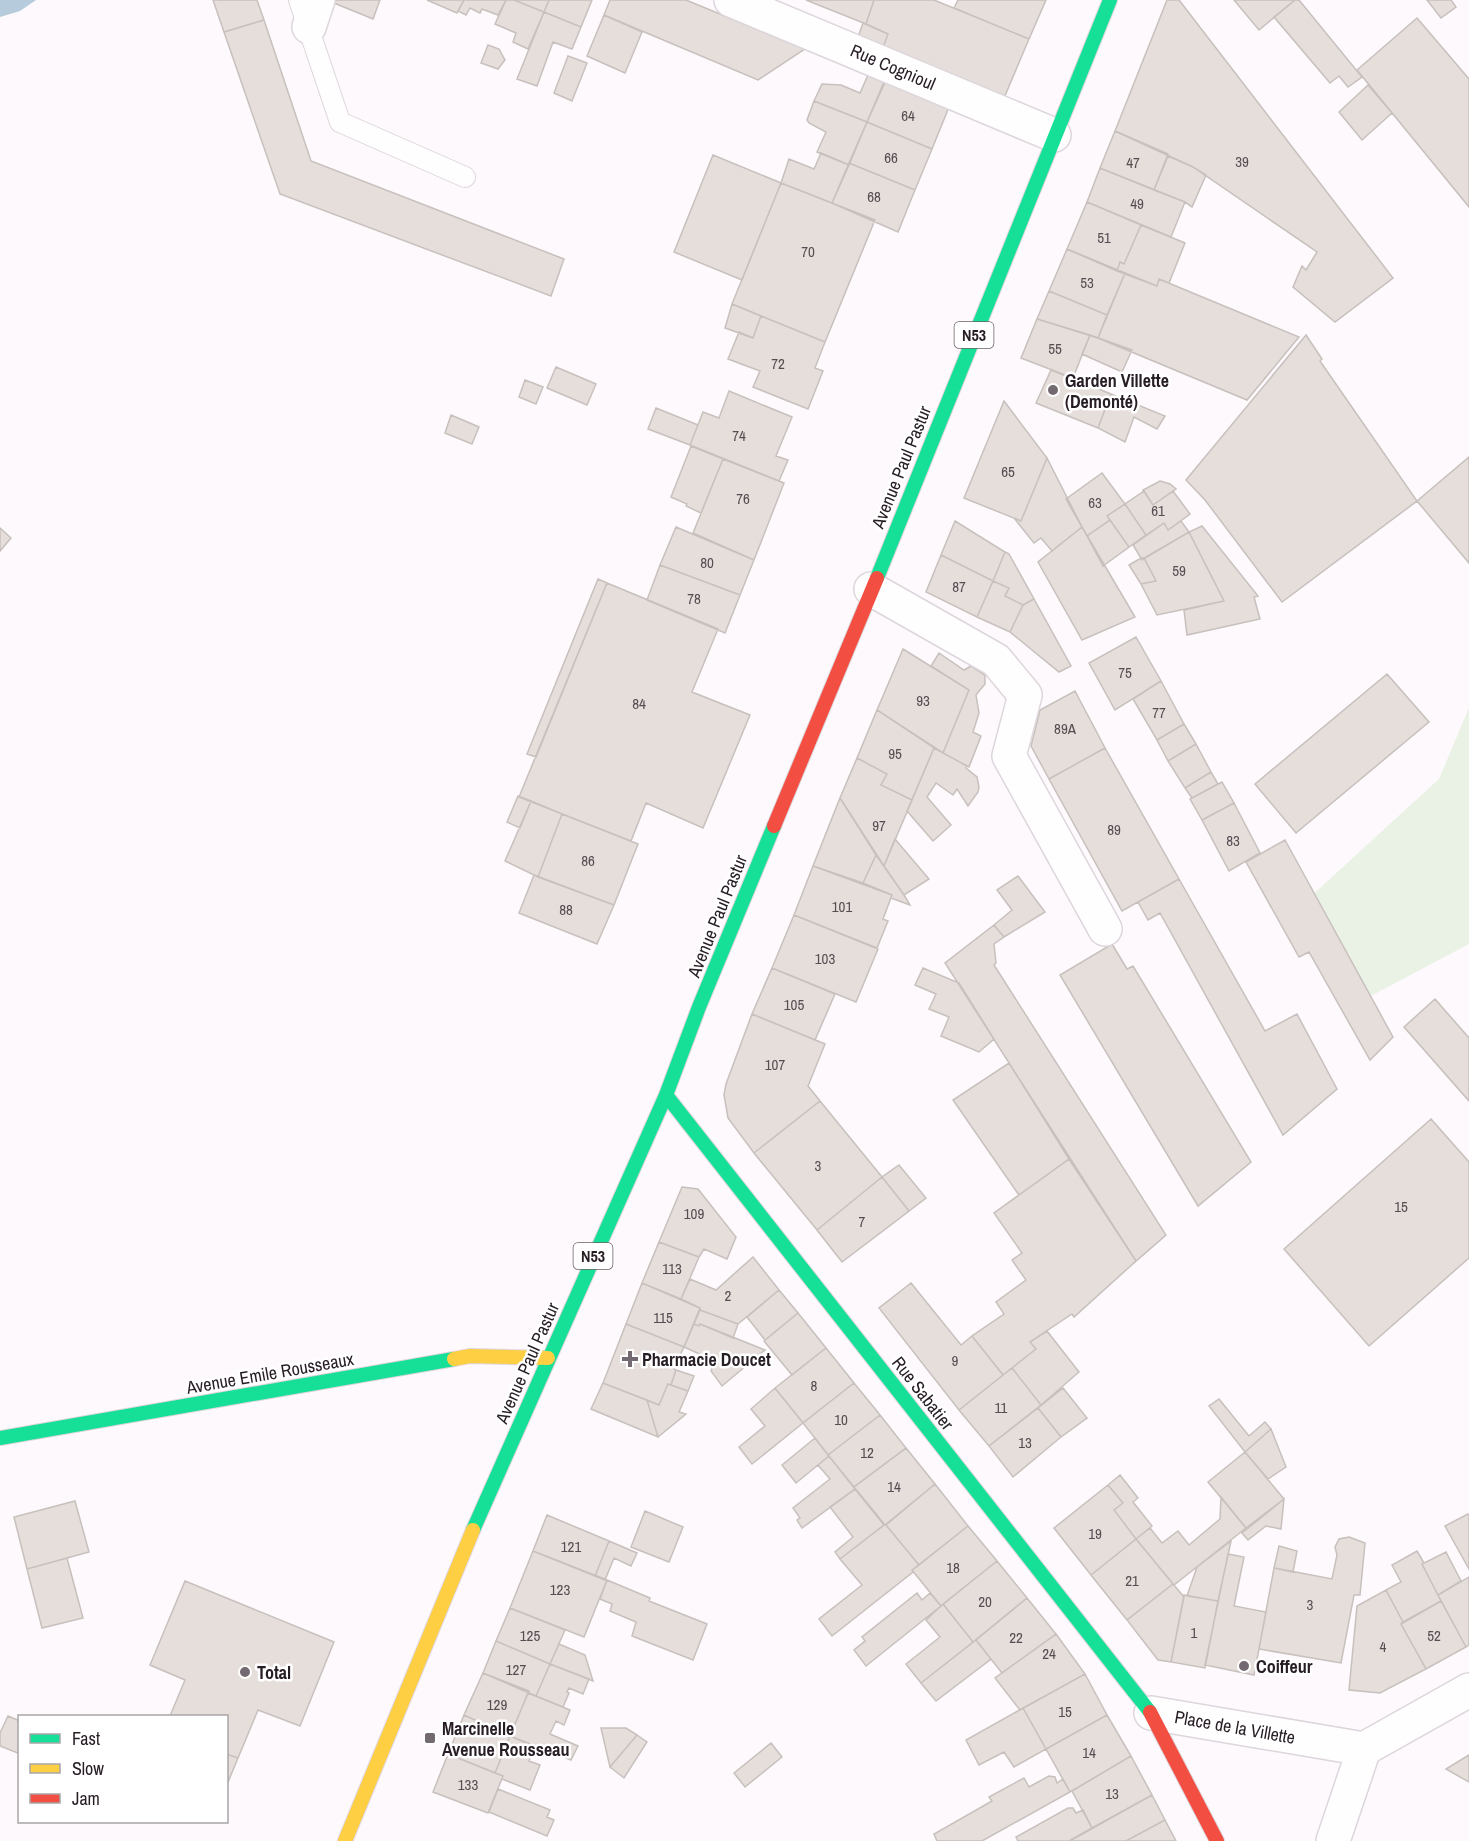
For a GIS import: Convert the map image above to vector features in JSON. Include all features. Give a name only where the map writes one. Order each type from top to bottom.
[{"type":"main road","name":"Avenue Paul Pastur","points":[[345,1841],[478,1519],[666,1095],[703,996],[839,671],[1110,0]]},
{"type":"main road","name":"Rue Sabatier","points":[[666,1095],[1151,1713]]},
{"type":"main road","name":"Avenue Emile Rousseaux","points":[[0,1438],[470,1356],[548,1358]]},
{"type":"main road","name":"Place de la Villette","points":[[1151,1713],[1217,1841]]},
{"type":"street","name":"Rue Cognioul","points":[[731,0],[1054,135]]},
{"type":"street","points":[[871,589],[996,660],[1025,696],[1010,756],[1105,929]]},
{"type":"street","points":[[1333,1841],[1364,1749],[1469,1690]]},
{"type":"street","name":"Place de la Villette","points":[[1151,1713],[1364,1749]]},
{"type":"lane","points":[[309,9],[340,122],[465,177]]},
{"type":"shaded area","points":[[1469,708],[1469,944],[1367,998],[1308,899],[1439,779]]},
{"type":"water","points":[[0,0],[36,0],[20,11],[0,17]]},
{"type":"building","points":[[213,0],[257,0],[264,20],[224,32]]},
{"type":"building","points":[[335,0],[380,0],[373,19],[334,3]]},
{"type":"building","points":[[427,0],[464,0],[457,13]]},
{"type":"building","points":[[464,0],[506,0],[498,15],[482,9],[480,13],[470,8],[466,15],[458,11]]},
{"type":"building","points":[[506,0],[514,0],[544,12],[528,49],[513,42],[516,33],[495,24]]},
{"type":"building","points":[[514,0],[549,0],[544,12]]},
{"type":"building","points":[[549,0],[592,0],[581,27],[544,12]]},
{"type":"building","points":[[610,0],[686,0],[805,49],[758,80],[604,15]]},
{"type":"building","points":[[806,0],[874,0],[866,24]]},
{"type":"building","points":[[874,0],[934,0],[1029,39],[1004,98],[882,50],[888,34],[866,24]]},
{"type":"building","points":[[958,0],[1046,0],[1029,39],[954,8]]},
{"type":"building","points":[[1167,0],[1179,0],[1393,278],[1335,322],[1293,287],[1302,266],[1306,270],[1317,252],[1193,167],[1115,131]]},
{"type":"building","points":[[1234,0],[1295,0],[1259,30]]},
{"type":"building","points":[[1295,0],[1299,0],[1362,77],[1348,87],[1339,76],[1330,83],[1274,17]]},
{"type":"building","points":[[1427,0],[1451,0],[1456,7],[1441,18]]},
{"type":"building","points":[[544,12],[581,27],[572,49],[553,42],[537,86],[517,79]]},
{"type":"building","points":[[604,15],[642,32],[625,73],[587,56]]},
{"type":"building","points":[[1417,18],[1469,79],[1469,207],[1357,70]]},
{"type":"building","points":[[264,20],[311,161],[564,259],[551,296],[280,194],[224,32]]},
{"type":"building","points":[[863,23],[888,34],[882,50],[857,40]]},
{"type":"building","points":[[488,45],[499,49],[505,60],[498,69],[481,63]]},
{"type":"building","points":[[568,56],[587,63],[572,101],[554,93]]},
{"type":"building","points":[[868,75],[884,82],[867,122],[814,101],[822,84],[841,85],[860,93]]},
{"type":"building","points":[[886,80],[949,107],[932,149],[867,122]]},
{"type":"building","points":[[1368,85],[1392,113],[1362,140],[1339,112]]},
{"type":"building","points":[[814,101],[867,122],[849,165],[817,152],[826,132],[807,120]]},
{"type":"building","points":[[867,122],[932,149],[915,190],[849,163]]},
{"type":"building","points":[[1115,131],[1168,154],[1154,190],[1100,168]]},
{"type":"building","points":[[821,153],[849,165],[832,203],[781,183],[789,159],[814,169]]},
{"type":"building","points":[[713,155],[781,183],[742,280],[674,252]]},
{"type":"building","points":[[1168,156],[1206,175],[1192,207],[1154,190]]},
{"type":"building","points":[[849,163],[915,190],[898,232],[832,203]]},
{"type":"building","points":[[1100,168],[1185,202],[1171,237],[1087,202]]},
{"type":"building","points":[[781,183],[875,220],[825,342],[732,304]]},
{"type":"building","points":[[1087,202],[1141,225],[1124,264],[1120,262],[1117,271],[1067,249]]},
{"type":"building","points":[[1141,225],[1185,243],[1169,283],[1159,279],[1157,286],[1117,271],[1120,262],[1124,264]]},
{"type":"building","points":[[1067,249],[1125,273],[1107,315],[1049,291]]},
{"type":"building","points":[[1125,273],[1157,286],[1159,279],[1299,337],[1247,400],[1098,338]]},
{"type":"building","points":[[1049,291],[1107,315],[1098,338],[1037,319]]},
{"type":"building","points":[[732,304],[761,316],[753,338],[725,328]]},
{"type":"building","points":[[761,316],[825,342],[815,368],[823,371],[808,409],[753,387],[760,371],[728,359],[739,332],[753,338]]},
{"type":"building","points":[[1037,319],[1090,335],[1073,378],[1021,358]]},
{"type":"building","points":[[1090,335],[1132,350],[1122,372],[1082,354]]},
{"type":"building","points":[[1306,335],[1322,359],[1320,361],[1417,501],[1282,602],[1205,500],[1186,480]]},
{"type":"building","points":[[556,367],[596,384],[587,405],[547,388]]},
{"type":"building","points":[[1051,370],[1111,394],[1098,428],[1036,403]]},
{"type":"building","points":[[525,380],[543,387],[536,404],[519,397]]},
{"type":"building","points":[[729,391],[792,417],[776,456],[788,460],[779,481],[690,445],[703,412],[719,418]]},
{"type":"building","points":[[1111,394],[1165,416],[1157,429],[1134,417],[1125,442],[1098,428]]},
{"type":"building","points":[[1004,401],[1047,458],[1021,521],[964,498]]},
{"type":"building","points":[[656,408],[698,425],[690,445],[648,429]]},
{"type":"building","points":[[451,415],[479,427],[472,444],[445,433]]},
{"type":"building","points":[[691,446],[723,459],[701,513],[671,497]]},
{"type":"building","points":[[1469,457],[1469,563],[1417,501]]},
{"type":"building","points":[[1047,458],[1082,527],[1052,551],[1041,538],[1034,543],[1014,518],[1021,521]]},
{"type":"building","points":[[723,459],[784,483],[754,560],[693,533]]},
{"type":"building","points":[[1102,473],[1125,504],[1107,516],[1110,520],[1087,536],[1066,499]]},
{"type":"building","points":[[1160,481],[1176,489],[1153,505],[1143,490]]},
{"type":"building","points":[[1144,491],[1153,505],[1173,491],[1190,514],[1168,530],[1164,523],[1146,535],[1125,504]]},
{"type":"building","points":[[1125,504],[1146,535],[1129,547],[1107,516]]},
{"type":"building","points":[[1110,520],[1129,547],[1103,566],[1087,536]]},
{"type":"building","points":[[955,521],[1005,552],[993,581],[941,555]]},
{"type":"building","points":[[1181,521],[1189,532],[1142,560],[1133,545],[1164,523],[1168,530]]},
{"type":"building","points":[[1202,526],[1258,596],[1254,597],[1260,619],[1187,635],[1184,610],[1224,601],[1189,532]]},
{"type":"building","points":[[676,527],[754,560],[740,595],[660,565]]},
{"type":"building","points":[[1082,527],[1135,617],[1082,640],[1038,562]]},
{"type":"building","points":[[0,528],[11,538],[0,551]]},
{"type":"building","points":[[1189,532],[1224,601],[1157,615],[1141,584],[1156,581],[1144,558]]},
{"type":"building","points":[[1005,552],[1009,554],[1034,599],[1023,605],[1005,596],[1009,588],[993,581]]},
{"type":"building","points":[[941,555],[993,581],[977,617],[926,592]]},
{"type":"building","points":[[1144,558],[1156,581],[1141,584],[1129,565]]},
{"type":"building","points":[[660,565],[740,595],[725,633],[647,600]]},
{"type":"building","points":[[598,579],[607,583],[536,757],[527,754]]},
{"type":"building","points":[[993,581],[1009,588],[1005,596],[1023,605],[1010,632],[977,617]]},
{"type":"building","points":[[607,583],[718,629],[692,692],[750,715],[703,828],[646,803],[631,841],[519,797]]},
{"type":"building","points":[[1034,599],[1071,666],[1059,672],[1010,632],[1023,605]]},
{"type":"building","points":[[1136,637],[1161,681],[1115,710],[1089,663]]},
{"type":"building","points":[[903,649],[969,690],[943,753],[877,710]]},
{"type":"building","points":[[939,653],[964,670],[971,666],[985,675],[985,684],[976,695],[979,713],[973,732],[981,736],[969,767],[943,753],[969,690],[931,666]]},
{"type":"building","points":[[1387,674],[1429,722],[1296,833],[1255,784]]},
{"type":"building","points":[[1161,681],[1184,724],[1157,740],[1133,699]]},
{"type":"building","points":[[1075,691],[1105,748],[1049,779],[1031,746],[1040,710]]},
{"type":"building","points":[[877,710],[934,748],[912,800],[881,785],[887,774],[857,758]]},
{"type":"building","points":[[1184,724],[1196,744],[1168,761],[1157,740]]},
{"type":"building","points":[[1196,744],[1211,772],[1185,788],[1168,761]]},
{"type":"building","points":[[934,748],[967,766],[966,768],[977,777],[979,787],[968,806],[957,789],[953,795],[936,783],[927,797],[951,825],[933,841],[907,811]]},
{"type":"building","points":[[1105,748],[1179,879],[1122,911],[1049,779]]},
{"type":"building","points":[[857,758],[887,774],[881,785],[912,800],[884,866],[840,798]]},
{"type":"building","points":[[1211,772],[1218,784],[1192,798],[1185,788]]},
{"type":"building","points":[[1222,782],[1234,803],[1202,820],[1190,799]]},
{"type":"building","points":[[518,796],[531,801],[520,828],[507,822]]},
{"type":"building","points":[[840,798],[876,855],[863,883],[813,866]]},
{"type":"building","points":[[531,801],[562,814],[538,877],[505,861]]},
{"type":"building","points":[[1234,803],[1260,853],[1229,871],[1202,820]]},
{"type":"building","points":[[562,814],[638,844],[614,905],[538,877]]},
{"type":"building","points":[[895,839],[929,879],[904,895],[884,866]]},
{"type":"building","points":[[1285,840],[1393,1037],[1370,1060],[1309,952],[1299,957],[1246,862]]},
{"type":"building","points":[[876,855],[904,895],[910,905],[863,883]]},
{"type":"building","points":[[813,866],[892,895],[883,919],[888,921],[877,948],[794,915]]},
{"type":"building","points":[[534,875],[614,905],[597,944],[519,913]]},
{"type":"building","points":[[1018,876],[1045,912],[1004,937],[994,925],[1012,910],[997,890]]},
{"type":"building","points":[[1179,879],[1265,1031],[1297,1014],[1337,1089],[1283,1135],[1160,913],[1148,920],[1138,902]]},
{"type":"building","points":[[794,915],[878,949],[856,1002],[772,968]]},
{"type":"building","points":[[994,925],[1004,937],[994,944],[996,963],[994,965],[1166,1235],[1136,1261],[945,963]]},
{"type":"building","points":[[1112,944],[1127,969],[1133,966],[1251,1162],[1198,1206],[1060,975]]},
{"type":"building","points":[[772,968],[835,994],[815,1040],[752,1014]]},
{"type":"building","points":[[923,968],[959,983],[994,1039],[979,1052],[941,1036],[949,1017],[929,1009],[936,994],[915,985]]},
{"type":"building","points":[[1435,999],[1469,1038],[1469,1101],[1404,1027]]},
{"type":"building","points":[[752,1014],[825,1044],[808,1086],[820,1101],[754,1153],[728,1118],[724,1095]]},
{"type":"building","points":[[1009,1063],[1069,1159],[1019,1195],[953,1100]]},
{"type":"building","points":[[820,1101],[882,1177],[817,1230],[754,1153]]},
{"type":"building","points":[[1431,1119],[1469,1162],[1469,1258],[1369,1346],[1284,1249]]},
{"type":"building","points":[[1069,1159],[1136,1261],[1074,1317],[1072,1314],[1030,1342],[1036,1349],[1003,1375],[972,1336],[1004,1314],[996,1302],[1026,1280],[1012,1260],[1022,1253],[994,1213]]},
{"type":"building","points":[[899,1165],[926,1198],[909,1211],[882,1177]]},
{"type":"building","points":[[882,1177],[909,1211],[842,1262],[817,1230]]},
{"type":"building","points":[[682,1187],[698,1189],[736,1237],[727,1259],[704,1249],[699,1257],[659,1242]]},
{"type":"building","points":[[659,1242],[699,1257],[681,1299],[642,1283]]},
{"type":"building","points":[[753,1257],[779,1290],[738,1324],[700,1310],[681,1299],[690,1279],[716,1290]]},
{"type":"building","points":[[642,1283],[700,1308],[684,1347],[626,1324]]},
{"type":"building","points":[[911,1283],[961,1345],[972,1336],[1003,1375],[959,1410],[879,1308]]},
{"type":"building","points":[[779,1290],[798,1313],[765,1340],[747,1317]]},
{"type":"building","points":[[700,1310],[738,1324],[733,1338],[700,1324],[699,1326],[694,1324]]},
{"type":"building","points":[[798,1313],[826,1348],[792,1375],[764,1341]]},
{"type":"building","points":[[626,1324],[684,1347],[674,1369],[676,1370],[671,1385],[668,1384],[659,1405],[603,1383]]},
{"type":"building","points":[[694,1324],[699,1326],[700,1324],[765,1350],[722,1386],[711,1371],[715,1361],[684,1347]]},
{"type":"building","points":[[1047,1331],[1079,1372],[1041,1405],[1012,1368],[1036,1349],[1030,1342]]},
{"type":"building","points":[[826,1348],[854,1383],[803,1423],[775,1388]]},
{"type":"building","points":[[1012,1368],[1041,1405],[989,1446],[959,1410]]},
{"type":"building","points":[[676,1370],[694,1376],[688,1391],[671,1385]]},
{"type":"building","points":[[603,1383],[647,1400],[658,1437],[591,1409]]},
{"type":"building","points":[[854,1383],[880,1415],[828,1455],[803,1423]]},
{"type":"building","points":[[668,1384],[688,1391],[679,1412],[686,1414],[658,1437],[647,1400],[659,1405]]},
{"type":"building","points":[[775,1388],[803,1423],[752,1464],[739,1447],[765,1426],[751,1409]]},
{"type":"building","points":[[1063,1388],[1087,1418],[1061,1437],[1038,1408]]},
{"type":"building","points":[[1219,1399],[1249,1436],[1265,1422],[1271,1429],[1245,1452],[1209,1406]]},
{"type":"building","points":[[1038,1408],[1061,1437],[1013,1477],[989,1446]]},
{"type":"building","points":[[880,1415],[906,1448],[854,1487],[828,1455]]},
{"type":"building","points":[[1271,1429],[1286,1467],[1268,1479],[1245,1452]]},
{"type":"building","points":[[815,1438],[829,1456],[796,1483],[782,1465]]},
{"type":"building","points":[[906,1448],[935,1484],[885,1525],[854,1487]]},
{"type":"building","points":[[1245,1452],[1284,1499],[1246,1528],[1208,1482]]},
{"type":"building","points":[[829,1456],[855,1489],[802,1528],[797,1520],[800,1518],[793,1508],[830,1479],[818,1465]]},
{"type":"building","points":[[1120,1475],[1138,1498],[1133,1502],[1152,1526],[1136,1539],[1114,1510],[1123,1503],[1108,1485]]},
{"type":"building","points":[[935,1484],[968,1526],[919,1565],[886,1525]]},
{"type":"building","points":[[1108,1485],[1123,1503],[1114,1510],[1136,1539],[1091,1575],[1054,1528]]},
{"type":"building","points":[[855,1489],[884,1525],[840,1559],[835,1552],[853,1537],[830,1507]]},
{"type":"building","points":[[1221,1497],[1246,1528],[1174,1585],[1136,1539],[1150,1528],[1162,1543],[1178,1531],[1189,1545],[1220,1519]]},
{"type":"building","points":[[1284,1499],[1281,1529],[1266,1526],[1248,1540],[1242,1533]]},
{"type":"building","points":[[75,1501],[89,1552],[27,1569],[14,1517]]},
{"type":"building","points":[[645,1511],[683,1527],[669,1562],[631,1547]]},
{"type":"building","points":[[547,1515],[609,1541],[595,1576],[533,1551]]},
{"type":"building","points":[[1469,1515],[1469,1569],[1445,1526]]},
{"type":"building","points":[[884,1525],[919,1565],[832,1636],[819,1619],[862,1585],[840,1559]]},
{"type":"building","points":[[968,1526],[997,1561],[941,1606],[912,1570]]},
{"type":"building","points":[[1349,1537],[1365,1543],[1360,1595],[1354,1595],[1341,1663],[1259,1649],[1274,1568],[1332,1579],[1337,1555],[1335,1547],[1339,1539]]},
{"type":"building","points":[[1136,1539],[1173,1584],[1127,1620],[1091,1575]]},
{"type":"building","points":[[609,1541],[637,1553],[631,1566],[614,1558],[605,1580],[595,1576]]},
{"type":"building","points":[[1231,1541],[1218,1601],[1187,1596],[1197,1567]]},
{"type":"building","points":[[1279,1546],[1297,1551],[1293,1572],[1274,1568]]},
{"type":"building","points":[[533,1551],[607,1580],[584,1637],[510,1608]]},
{"type":"building","points":[[1417,1551],[1441,1601],[1403,1622],[1386,1590],[1401,1582],[1392,1565]]},
{"type":"building","points":[[1446,1552],[1461,1581],[1438,1595],[1422,1564]]},
{"type":"building","points":[[1228,1554],[1244,1557],[1234,1606],[1266,1612],[1254,1675],[1205,1665]]},
{"type":"building","points":[[67,1558],[83,1618],[42,1628],[27,1569]]},
{"type":"building","points":[[997,1561],[1027,1598],[973,1642],[943,1604]]},
{"type":"building","points":[[1469,1577],[1469,1645],[1466,1647],[1438,1595]]},
{"type":"building","points":[[607,1580],[650,1598],[649,1601],[707,1624],[693,1660],[632,1636],[636,1622],[610,1611],[612,1604],[600,1599]]},
{"type":"building","name":"Total","points":[[185,1581],[334,1642],[300,1726],[258,1710],[238,1758],[228,1755],[228,1715],[170,1715],[185,1680],[150,1665]]},
{"type":"building","points":[[1173,1584],[1184,1597],[1171,1662],[1158,1660],[1127,1620]]},
{"type":"building","points":[[1386,1590],[1403,1622],[1401,1624],[1426,1669],[1380,1693],[1349,1690],[1357,1606]]},
{"type":"building","points":[[917,1593],[922,1600],[930,1593],[941,1606],[866,1666],[854,1650],[865,1641],[862,1637]]},
{"type":"building","points":[[1184,1595],[1218,1601],[1205,1668],[1171,1662]]},
{"type":"building","points":[[1027,1598],[1056,1634],[1002,1673],[976,1640]]},
{"type":"building","points":[[1441,1601],[1466,1647],[1426,1669],[1401,1624]]},
{"type":"building","points":[[943,1604],[973,1642],[921,1683],[906,1664],[940,1637],[926,1620]]},
{"type":"building","points":[[510,1608],[565,1630],[550,1664],[496,1641]]},
{"type":"building","points":[[1056,1634],[1085,1674],[1020,1710],[995,1678]]},
{"type":"building","points":[[976,1640],[991,1659],[936,1701],[921,1683]]},
{"type":"building","points":[[496,1641],[550,1664],[536,1696],[483,1673]]},
{"type":"building","points":[[559,1644],[585,1655],[593,1681],[550,1664]]},
{"type":"building","points":[[550,1664],[589,1679],[583,1694],[569,1688],[563,1707],[536,1696]]},
{"type":"building","points":[[483,1673],[529,1691],[510,1736],[464,1715]]},
{"type":"building","points":[[1085,1674],[1107,1715],[1046,1749],[1023,1708]]},
{"type":"building","points":[[528,1693],[570,1710],[564,1725],[556,1721],[550,1734],[578,1746],[571,1760],[510,1736]]},
{"type":"building","points":[[1023,1708],[1046,1749],[1014,1767],[1004,1752],[979,1765],[966,1740]]},
{"type":"building","points":[[464,1715],[510,1736],[495,1773],[448,1754]]},
{"type":"building","points":[[1107,1715],[1131,1756],[1070,1792],[1046,1749]]},
{"type":"building","points":[[8,1716],[18,1720],[18,1753],[0,1746],[0,1733]]},
{"type":"building","points":[[601,1728],[626,1728],[637,1735],[610,1767]]},
{"type":"building","points":[[637,1735],[647,1742],[624,1778],[610,1767]]},
{"type":"building","points":[[510,1736],[535,1747],[529,1761],[540,1765],[530,1790],[502,1779],[503,1776],[495,1773]]},
{"type":"building","points":[[771,1743],[782,1757],[745,1787],[734,1773]]},
{"type":"building","points":[[448,1754],[503,1776],[488,1813],[433,1792]]},
{"type":"building","points":[[228,1755],[238,1758],[228,1782]]},
{"type":"building","points":[[1469,1755],[1469,1782],[1446,1769]]},
{"type":"building","points":[[1131,1756],[1152,1795],[1092,1828],[1072,1791]]},
{"type":"building","points":[[1049,1776],[1055,1777],[1057,1783],[1063,1779],[1070,1792],[982,1841],[937,1841],[934,1834],[992,1801],[989,1797],[1024,1778],[1029,1787]]},
{"type":"building","points":[[498,1789],[550,1810],[547,1817],[554,1820],[547,1836],[489,1812]]},
{"type":"building","points":[[1152,1795],[1165,1820],[1126,1841],[1070,1841]]},
{"type":"building","points":[[1068,1808],[1073,1808],[1076,1813],[1083,1810],[1092,1828],[1069,1841],[1018,1841],[1016,1837]]},
{"type":"building","points":[[1165,1820],[1176,1841],[1126,1841]]},
{"type":"traffic: fast","points":[[877,578],[1110,0]]},
{"type":"traffic: fast","points":[[473,1530],[666,1095],[699,1007],[774,826]]},
{"type":"traffic: fast","points":[[666,1095],[1150,1712]]},
{"type":"traffic: fast","points":[[0,1438],[454,1359]]},
{"type":"traffic: slow","points":[[454,1359],[470,1356],[548,1358]]},
{"type":"traffic: slow","points":[[345,1841],[473,1530]]},
{"type":"traffic: jam","points":[[774,826],[877,578]]},
{"type":"traffic: jam","points":[[1150,1712],[1217,1841]]},
{"type":"place","name":"Garden Villette (Demonté)","points":[[1053,390]]},
{"type":"place","name":"Pharmacie Doucet","points":[[630,1359]]},
{"type":"place","name":"Coiffeur","points":[[1244,1666]]},
{"type":"place","name":"Total","points":[[245,1672]]},
{"type":"place","name":"Marcinelle Avenue Rousseau","points":[[430,1738]]}]
